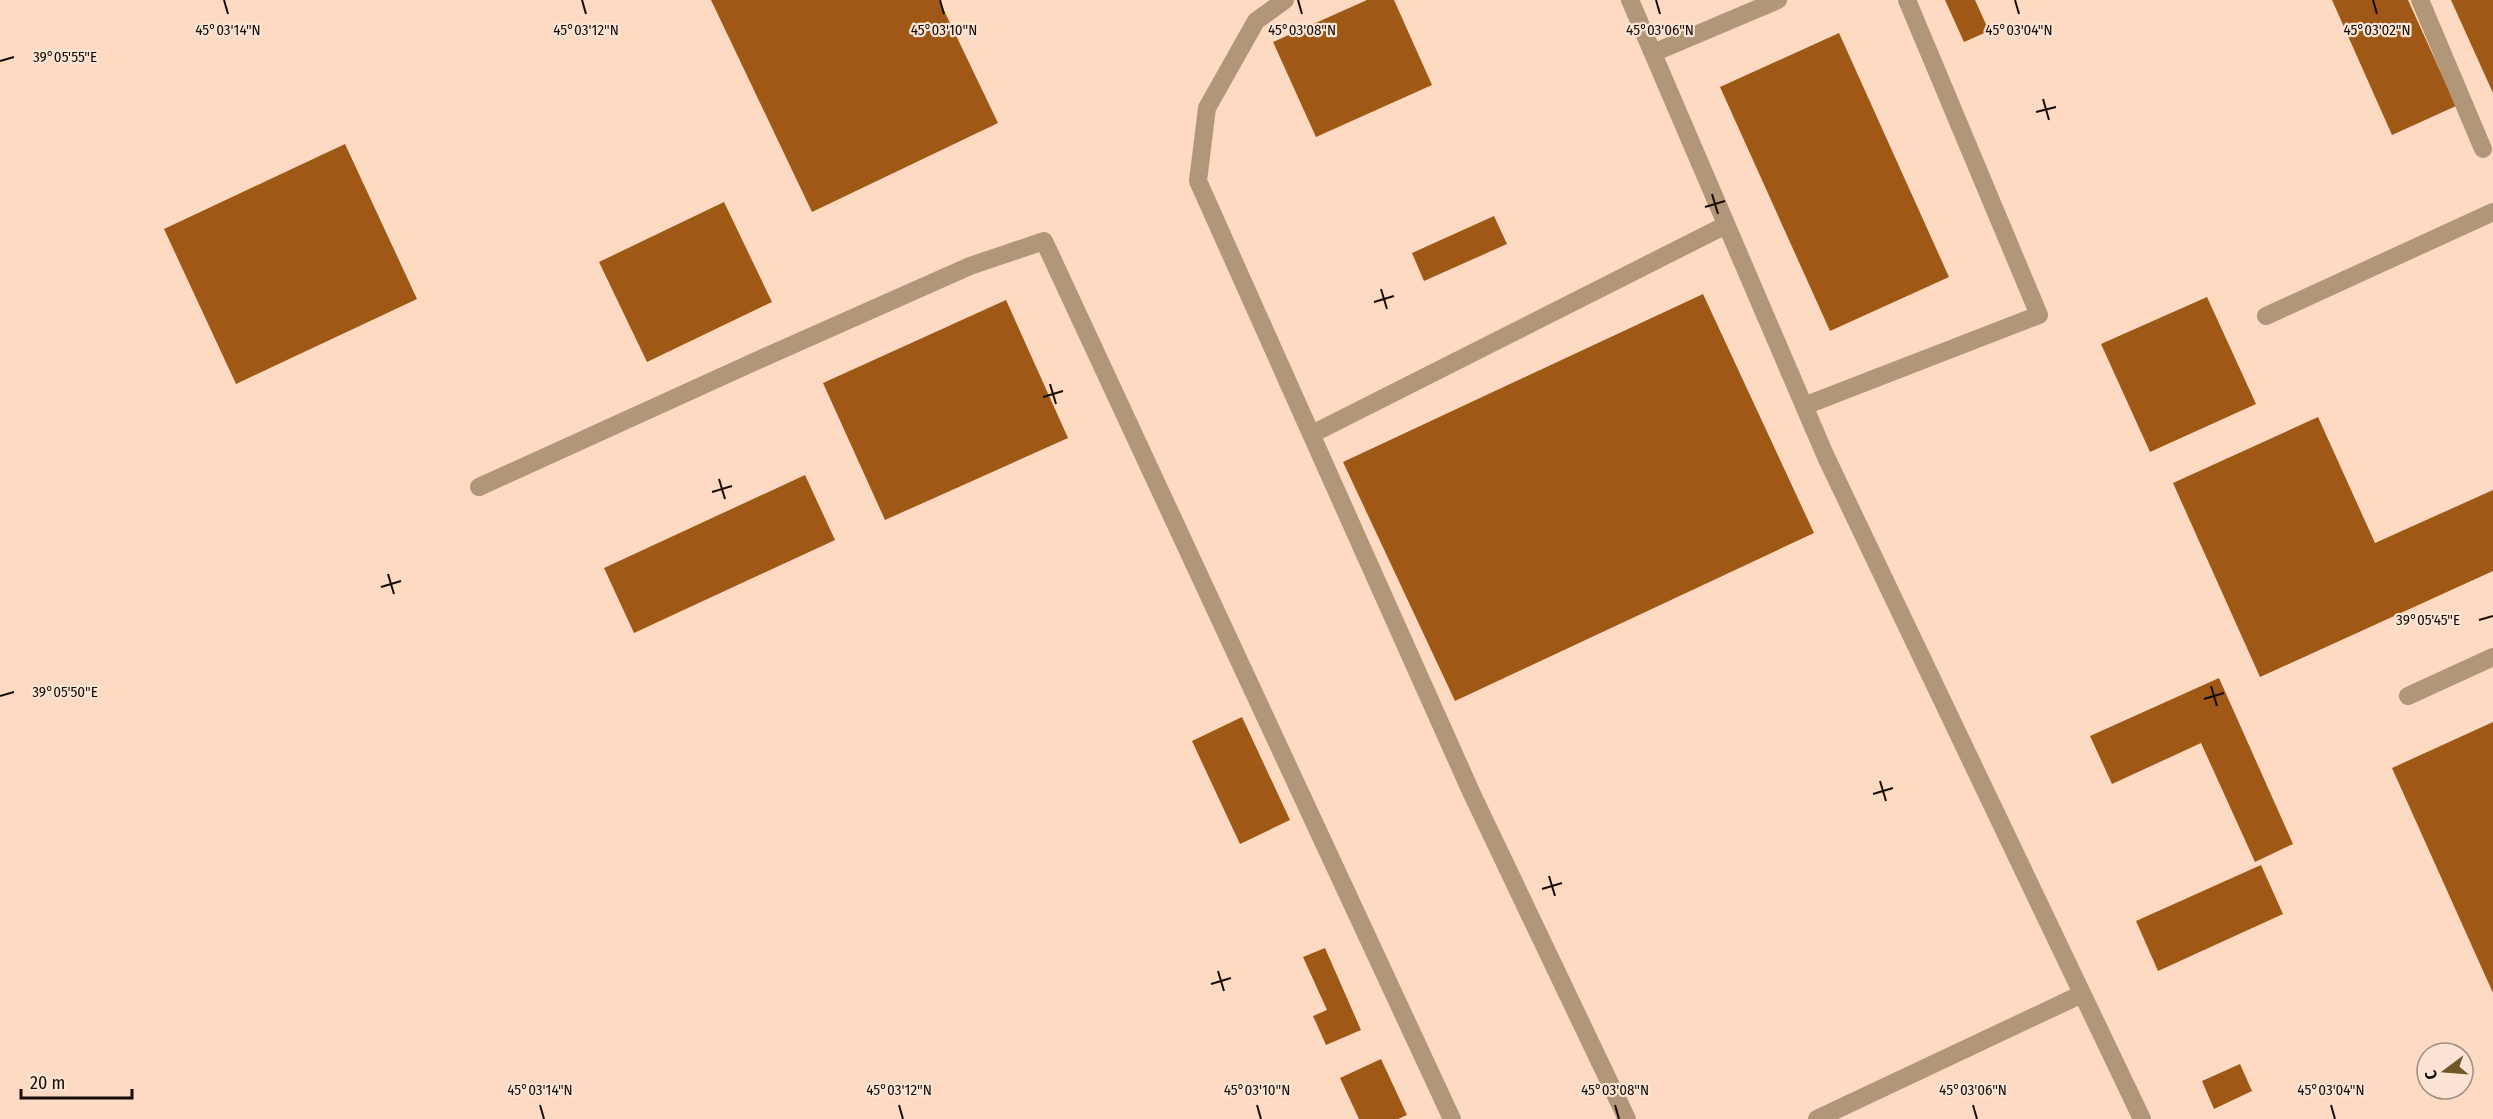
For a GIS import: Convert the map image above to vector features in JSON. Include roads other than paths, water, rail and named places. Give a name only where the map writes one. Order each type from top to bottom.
[{"type":"lane","points":[[1285,0],[1256,21],[1208,108],[1198,181],[1472,794],[1627,1119]]},
{"type":"lane","points":[[1630,0],[1826,457],[2142,1119]]},
{"type":"lane","points":[[1653,53],[1778,0]]},
{"type":"lane","points":[[1804,406],[2039,315],[1907,0]]},
{"type":"lane","points":[[2420,0],[2483,149]]},
{"type":"lane","points":[[2266,316],[2493,212]]},
{"type":"lane","points":[[1312,434],[1726,225]]},
{"type":"lane","points":[[479,488],[970,266],[1044,242],[1452,1119]]},
{"type":"lane","points":[[2408,696],[2493,657]]},
{"type":"lane","points":[[1816,1119],[2082,994]]}]
